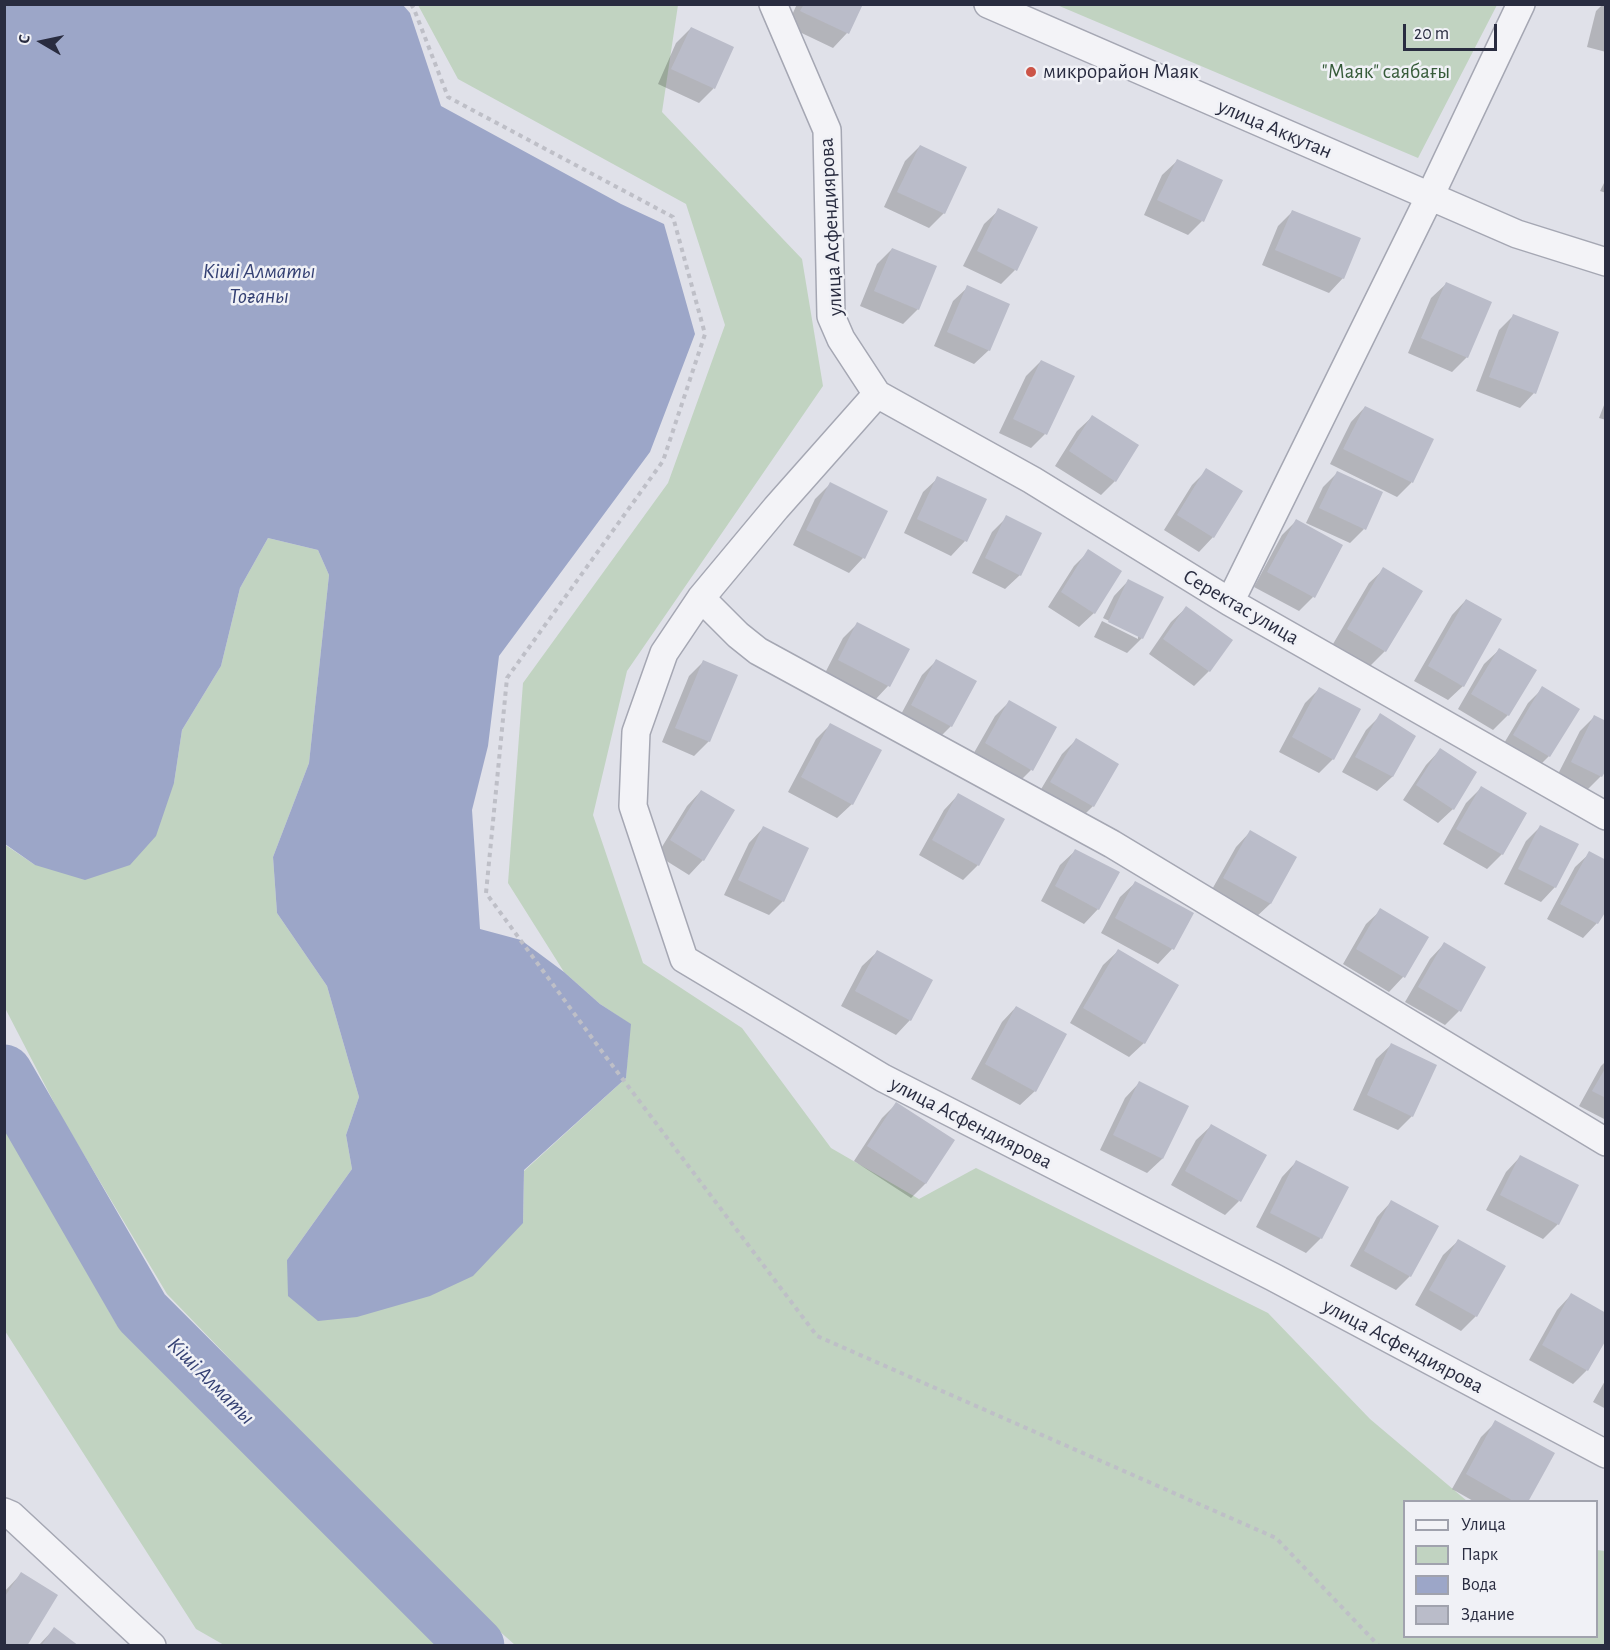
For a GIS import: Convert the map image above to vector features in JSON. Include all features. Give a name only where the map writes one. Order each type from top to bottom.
[{"type":"street","name":"улица Асфендиярова","points":[[773,4],[827,130],[831,316],[841,339],[877,394],[776,508],[701,598],[664,653],[636,732],[633,806],[684,959],[883,1078],[1273,1277],[1605,1454]]},
{"type":"street","name":"улица Аккутан","points":[[988,4],[1517,234],[1605,262]]},
{"type":"street","points":[[1230,602],[1430,196],[1521,4]]},
{"type":"street","name":"Серектас улица","points":[[877,394],[1032,480],[1230,602],[1605,816]]},
{"type":"street","points":[[701,598],[738,636],[758,651],[1112,844],[1605,1142]]},
{"type":"street","points":[[4,1512],[11,1515],[152,1646]]},
{"type":"path","points":[[411,4],[448,97],[673,216],[705,334],[663,461],[507,678],[486,893],[606,1057],[817,1335],[1276,1538],[1379,1646]]},
{"type":"green space","points":[[418,5],[678,5],[662,112],[802,259],[823,386],[627,671],[593,815],[643,963],[742,1028],[831,1148],[919,1199],[976,1168],[1268,1313],[1370,1419],[1466,1500],[1403,1500],[1403,1638],[1598,1638],[1598,1550],[1605,1551],[1605,1645],[515,1645],[453,1590],[167,1294],[62,1118],[5,1008],[4,844],[35,865],[174,783],[182,730],[221,666],[240,588],[268,538],[318,550],[329,575],[309,763],[273,857],[277,913],[327,986],[359,1097],[346,1135],[352,1169],[287,1260],[523,1223],[524,1171],[626,1078],[630,1024],[600,1004],[564,972],[508,883],[523,683],[668,483],[725,325],[686,204],[458,79]]},
{"type":"green space","name":"\"Маяк\" саябағы","points":[[1057,5],[1497,5],[1418,158]]},
{"type":"green space","points":[[4,1127],[117,1325],[443,1645],[224,1645],[196,1629],[5,1331]]},
{"type":"water","name":"Кіші Алматы Тоғаны","points":[[5,4],[403,5],[410,13],[441,106],[621,204],[664,224],[695,334],[650,452],[499,656],[488,746],[472,810],[480,929],[521,940],[564,972],[600,1004],[631,1024],[626,1078],[524,1170],[523,1223],[473,1276],[430,1296],[357,1317],[318,1321],[288,1296],[287,1260],[352,1169],[346,1135],[359,1097],[327,986],[277,913],[273,857],[309,763],[329,575],[318,550],[268,538],[240,588],[221,666],[182,730],[174,783],[156,836],[130,865],[85,880],[35,865],[5,844]]},
{"type":"building","points":[[804,4],[863,4],[849,34],[800,11]]},
{"type":"building","points":[[691,27],[734,47],[715,89],[671,69]]},
{"type":"building","points":[[920,145],[967,167],[945,214],[897,192]]},
{"type":"building","points":[[1177,159],[1223,180],[1204,222],[1157,200]]},
{"type":"building","points":[[998,208],[1038,227],[1017,271],[977,251]]},
{"type":"building","points":[[1292,210],[1361,238],[1344,279],[1275,250]]},
{"type":"building","points":[[892,248],[937,266],[919,310],[874,291]]},
{"type":"building","points":[[1446,282],[1492,302],[1468,358],[1421,338]]},
{"type":"building","points":[[967,285],[1010,304],[990,351],[947,332]]},
{"type":"building","points":[[1513,314],[1559,332],[1536,394],[1489,377]]},
{"type":"building","points":[[1041,360],[1075,376],[1047,435],[1013,419]]},
{"type":"building","points":[[1365,406],[1434,439],[1413,483],[1343,449]]},
{"type":"building","points":[[1092,415],[1139,445],[1116,482],[1069,451]]},
{"type":"building","points":[[1206,468],[1243,491],[1214,538],[1177,515]]},
{"type":"building","points":[[1337,471],[1383,492],[1366,530],[1319,508]]},
{"type":"building","points":[[937,476],[987,499],[967,542],[917,519]]},
{"type":"building","points":[[830,482],[888,511],[865,559],[806,530]]},
{"type":"building","points":[[1006,515],[1042,533],[1021,576],[985,558]]},
{"type":"building","points":[[1296,519],[1343,545],[1315,598],[1267,572]]},
{"type":"building","points":[[1088,549],[1122,571],[1095,614],[1061,592]]},
{"type":"building","points":[[1383,567],[1423,591],[1386,652],[1347,629]]},
{"type":"building","points":[[1128,579],[1164,597],[1143,639],[1108,622]]},
{"type":"building","points":[[1466,599],[1502,619],[1464,687],[1428,666]]},
{"type":"building","points":[[1186,606],[1233,640],[1210,672],[1163,639]]},
{"type":"building","points":[[857,622],[910,649],[890,687],[838,660]]},
{"type":"building","points":[[1499,648],[1537,670],[1509,716],[1471,694]]},
{"type":"building","points":[[936,659],[977,681],[952,727],[911,705]]},
{"type":"building","points":[[703,660],[738,675],[710,742],[675,728]]},
{"type":"building","points":[[1542,686],[1580,709],[1550,757],[1513,735]]},
{"type":"building","points":[[1319,687],[1361,709],[1334,760],[1292,737]]},
{"type":"building","points":[[1009,700],[1057,727],[1033,771],[985,743]]},
{"type":"building","points":[[1380,713],[1416,736],[1393,777],[1355,757]]},
{"type":"building","points":[[1594,715],[1606,721],[1606,770],[1602,777],[1571,762]]},
{"type":"building","points":[[830,723],[882,750],[853,805],[801,777]]},
{"type":"building","points":[[1076,738],[1119,764],[1094,807],[1050,782]]},
{"type":"building","points":[[1440,748],[1477,772],[1454,810],[1416,785]]},
{"type":"building","points":[[1481,786],[1527,813],[1503,855],[1456,829]]},
{"type":"building","points":[[701,790],[735,810],[704,861],[670,840]]},
{"type":"building","points":[[958,793],[1005,819],[979,866],[932,840]]},
{"type":"building","points":[[1540,825],[1579,844],[1556,888],[1518,869]]},
{"type":"building","points":[[763,826],[809,848],[784,902],[738,880]]},
{"type":"building","points":[[1250,830],[1297,857],[1271,904],[1223,878]]},
{"type":"building","points":[[1075,849],[1120,872],[1099,910],[1055,886]]},
{"type":"building","points":[[1589,851],[1606,860],[1606,911],[1598,924],[1560,904]]},
{"type":"building","points":[[1135,881],[1194,913],[1174,950],[1115,918]]},
{"type":"building","points":[[1380,908],[1429,937],[1405,978],[1356,949]]},
{"type":"building","points":[[1444,942],[1486,967],[1461,1012],[1418,987]]},
{"type":"building","points":[[1118,949],[1179,985],[1145,1044],[1083,1008]]},
{"type":"building","points":[[877,950],[933,980],[911,1021],[855,991]]},
{"type":"building","points":[[1016,1006],[1067,1034],[1036,1092],[985,1064]]},
{"type":"building","points":[[1391,1043],[1437,1065],[1413,1117],[1367,1095]]},
{"type":"building","points":[[1606,1067],[1606,1098],[1592,1091]]},
{"type":"building","points":[[1139,1081],[1189,1106],[1163,1159],[1113,1135]]},
{"type":"building","points":[[896,1102],[955,1140],[926,1184],[867,1146]]},
{"type":"building","points":[[1211,1124],[1267,1155],[1241,1202],[1185,1171]]},
{"type":"building","points":[[1520,1155],[1579,1185],[1559,1225],[1500,1195]]},
{"type":"building","points":[[1296,1160],[1349,1187],[1322,1239],[1270,1213]]},
{"type":"building","points":[[1391,1200],[1439,1226],[1411,1277],[1364,1251]]},
{"type":"building","points":[[1458,1239],[1506,1266],[1477,1317],[1429,1290]]},
{"type":"building","points":[[1571,1293],[1606,1313],[1606,1340],[1588,1371],[1542,1345]]},
{"type":"building","points":[[1495,1420],[1555,1453],[1529,1500],[1512,1500],[1466,1474]]},
{"type":"building","points":[[21,1572],[58,1595],[27,1646],[4,1646],[4,1598]]},
{"type":"building","points":[[54,1627],[79,1646],[41,1646]]},
{"type":"waterway","name":"Кіші Алматы","points":[[4,1073],[142,1312],[476,1646]]},
{"type":"place","name":"микрорайон Маяк","points":[[1031,72]]}]
